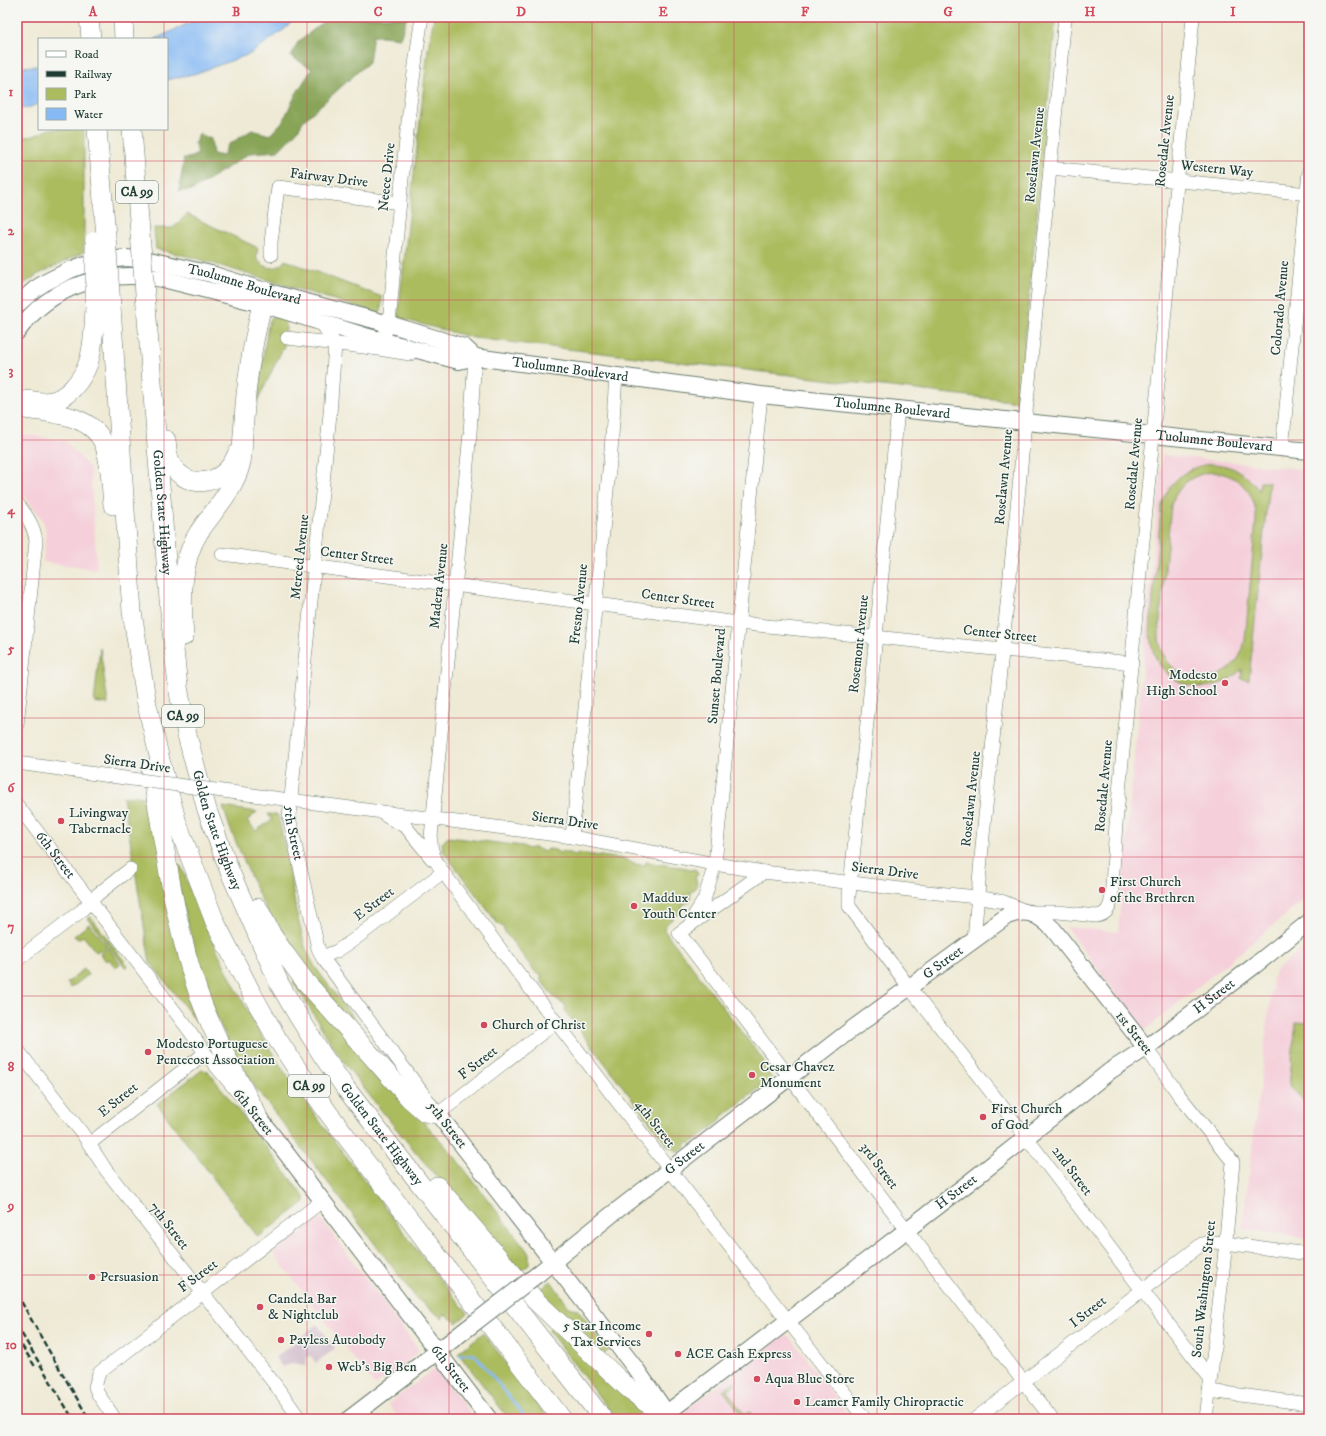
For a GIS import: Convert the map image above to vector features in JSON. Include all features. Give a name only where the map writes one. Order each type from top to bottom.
[{"type":"highway","points":[[89,17],[91,38]]},
{"type":"highway","points":[[123,17],[124,38]]},
{"type":"highway","points":[[19,403],[46,402],[55,400],[70,391],[78,381],[90,358],[103,307],[97,130]]},
{"type":"highway","name":"Golden State Highway","points":[[132,130],[175,665],[187,735],[207,810],[230,872],[280,985],[319,1050],[347,1090],[603,1419]]},
{"type":"highway","points":[[198,778],[185,662],[183,624],[184,577],[186,562],[191,547],[198,534],[231,486],[238,473],[242,460],[247,386],[252,351],[264,298]]},
{"type":"highway","points":[[146,306],[168,455],[171,463],[179,473],[186,478],[201,482],[214,480],[226,472],[230,466],[235,458],[243,436]]},
{"type":"highway","name":"Golden State Highway","points":[[103,307],[132,612],[147,704],[178,823],[218,928],[276,1037],[328,1114],[562,1419]]},
{"type":"highway","points":[[19,403],[80,420],[97,432],[104,443],[107,454],[116,527],[132,612]]},
{"type":"highway","points":[[147,704],[149,760],[172,892],[186,951],[198,992],[208,1018],[257,1115]]},
{"type":"highway","points":[[207,810],[272,935],[294,967],[409,1098],[424,1112],[438,1114]]},
{"type":"highway","points":[[347,1090],[377,1116],[536,1301],[628,1388],[666,1417]]},
{"type":"main road","name":"Tuolumne Boulevard","points":[[17,305],[35,289],[70,270],[99,261],[126,258],[149,260],[211,274],[321,322],[365,336],[377,344],[459,361],[475,357],[761,395],[1309,451]]},
{"type":"main road","name":"Tuolumne Boulevard","points":[[17,332],[26,320],[46,302],[54,296],[77,285],[101,278],[127,275],[147,276],[389,324],[464,347],[475,357]]},
{"type":"main road","name":"G Street","points":[[349,1419],[554,1262],[611,1215],[909,987],[1008,916],[1020,912],[1028,912]]},
{"type":"main road","name":"1st Street","points":[[1028,912],[1043,918],[1053,929],[1146,1048]]},
{"type":"main road","name":"H Street","points":[[666,1417],[788,1320],[1026,1138],[1110,1071],[1146,1048],[1309,922]]},
{"type":"main road","name":"5th Street","points":[[438,1114],[636,1369],[666,1417]]},
{"type":"main road","name":"6th Street","points":[[257,1115],[489,1419]]},
{"type":"street","name":"Neece Drive","points":[[377,344],[389,324],[400,203],[417,48],[422,17]]},
{"type":"street","name":"Roselawn Avenue","points":[[974,940],[1065,17]]},
{"type":"street","name":"Rosedale Avenue","points":[[1106,913],[1111,901],[1116,824],[1193,17]]},
{"type":"street","name":"Western Way","points":[[1050,168],[1308,194]]},
{"type":"street","name":"Colorado Avenue","points":[[1282,448],[1308,194],[1309,171]]},
{"type":"street","name":"Fairway Drive","points":[[272,255],[271,242],[278,187],[400,203]]},
{"type":"street","points":[[321,322],[335,344]]},
{"type":"street","name":"Tuolumne Boulevard","points":[[286,338],[335,344],[377,344]]},
{"type":"street","name":"Merced Avenue","points":[[291,800],[330,414],[335,344]]},
{"type":"street","name":"Madera Avenue","points":[[433,819],[470,433],[475,357]]},
{"type":"street","name":"Fresno Avenue","points":[[572,837],[610,451],[616,375]]},
{"type":"street","name":"Sunset Boulevard","points":[[716,864],[761,395]]},
{"type":"street","name":"Rosemont Avenue","points":[[851,883],[898,409]]},
{"type":"street","points":[[17,503],[32,523],[36,541],[17,725]]},
{"type":"street","name":"Center Street","points":[[222,554],[738,623],[1132,663]]},
{"type":"street","name":"Sierra Drive","points":[[17,764],[572,837],[764,872],[1004,902],[1028,912],[1058,912],[1096,916],[1106,913]]},
{"type":"street","name":"5th Street","points":[[291,800],[289,818],[315,936],[322,957],[438,1114]]},
{"type":"street","name":"6th Street","points":[[17,805],[205,1053],[257,1115]]},
{"type":"street","name":"4th Street","points":[[377,812],[399,822],[406,827],[440,869],[670,1170],[865,1419]]},
{"type":"street","name":"4th Street","points":[[433,819],[430,845],[432,855],[440,869]]},
{"type":"street","points":[[684,929],[704,900],[716,864]]},
{"type":"street","name":"E Street","points":[[322,957],[337,951],[355,939],[440,869]]},
{"type":"street","points":[[17,960],[81,911],[90,901],[130,870]]},
{"type":"street","points":[[684,929],[764,872]]},
{"type":"street","name":"2nd Street","points":[[851,883],[849,906],[909,987],[1210,1378]]},
{"type":"street","name":"3rd Street","points":[[684,929],[790,1077],[1052,1419]]},
{"type":"street","name":"F Street","points":[[438,1114],[556,1022]]},
{"type":"street","name":"1st Street","points":[[1146,1048],[1179,1095],[1233,1162]]},
{"type":"street","name":"7th Street","points":[[17,1049],[90,1144],[106,1170],[277,1387],[300,1419]]},
{"type":"street","name":"E Street","points":[[90,1144],[205,1053]]},
{"type":"street","name":"South Washington Street","points":[[1206,1419],[1233,1162]]},
{"type":"street","name":"F Street","points":[[115,1419],[95,1387],[99,1373],[322,1201]]},
{"type":"street","name":"I Street","points":[[975,1419],[1202,1244],[1213,1242],[1225,1243],[1309,1254]]},
{"type":"street","points":[[1209,1391],[1309,1404]]},
{"type":"shaded area","points":[[17,434],[64,440],[90,468],[97,569],[43,562],[46,530],[43,521],[17,485]]},
{"type":"shaded area","name":"Modesto High School","points":[[1162,455],[1309,470],[1309,896],[1144,1031],[1066,927],[1118,932]]},
{"type":"shaded area","points":[[1309,943],[1309,1238],[1242,1229],[1274,972]]},
{"type":"shaded area","points":[[317,1219],[322,1220],[418,1349],[417,1354],[375,1386],[273,1253]]},
{"type":"shaded area","points":[[317,1324],[335,1348],[316,1363],[311,1356],[307,1357],[306,1367],[293,1363],[282,1367],[275,1358]]},
{"type":"shaded area","points":[[787,1335],[792,1339],[852,1419],[688,1419],[685,1411],[783,1336]]},
{"type":"shaded area","points":[[433,1370],[438,1371],[475,1419],[400,1419],[388,1404]]},
{"type":"green space","points":[[326,17],[407,17],[400,38],[373,35],[369,62],[303,121],[298,130],[278,151],[250,153],[193,190],[179,191],[184,158],[189,158],[198,154],[195,144],[199,134],[211,139],[213,154],[223,156],[228,145],[252,130],[270,135],[283,121],[296,94],[312,69],[291,56],[298,42],[322,23]]},
{"type":"green space","points":[[434,17],[1056,17],[1019,402],[474,338],[402,319],[398,315],[428,49]]},
{"type":"green space","points":[[47,130],[84,130],[84,252],[37,275],[17,289],[17,138],[34,136]]},
{"type":"green space","points":[[187,214],[258,248],[256,257],[262,264],[270,268],[282,264],[285,260],[382,297],[381,311],[377,313],[195,258],[156,249],[154,228],[173,228]]},
{"type":"green space","points":[[273,317],[287,319],[284,346],[258,400],[268,326]]},
{"type":"green space","points":[[1218,464],[1232,468],[1249,479],[1259,491],[1260,482],[1269,482],[1249,680],[1241,679],[1242,669],[1227,680],[1212,686],[1196,687],[1182,683],[1169,675],[1159,663],[1152,648],[1150,630],[1163,501],[1167,492],[1178,478],[1184,473],[1201,466]],"holes":[[[1211,472],[1230,476],[1244,486],[1253,501],[1255,510],[1256,520],[1245,640],[1238,658],[1227,670],[1213,677],[1198,678],[1183,674],[1170,664],[1162,650],[1159,631],[1171,505],[1177,492],[1186,482],[1197,476]]]},
{"type":"green space","points":[[100,648],[108,704],[94,702]]},
{"type":"green space","points":[[136,796],[149,798],[201,1018],[196,1021],[150,962],[123,797]]},
{"type":"green space","points":[[223,807],[257,812],[247,821],[256,831],[272,820],[268,814],[278,815],[287,856],[296,911],[305,947],[315,967],[358,1024],[355,1026],[315,983],[278,933],[255,887],[230,828]]},
{"type":"green space","points":[[448,837],[523,846],[528,849],[534,848],[543,851],[549,849],[560,853],[563,851],[575,855],[578,853],[625,859],[634,864],[645,865],[646,862],[687,868],[690,870],[695,869],[698,874],[695,878],[697,882],[695,889],[691,892],[690,901],[683,905],[677,916],[665,926],[664,930],[764,1061],[763,1066],[771,1079],[722,1117],[718,1123],[690,1144],[689,1142],[685,1145],[686,1147],[679,1152],[669,1147],[581,1032],[578,1026],[568,1015],[564,1004],[556,999],[541,981],[541,975],[536,973],[504,931],[503,927],[498,924],[443,851],[442,843]]},
{"type":"green space","points":[[181,866],[223,963],[260,1033],[305,1102],[447,1289],[468,1313],[457,1323],[445,1314],[442,1318],[417,1299],[258,1091],[235,1056],[205,992],[174,868]]},
{"type":"green space","points":[[91,917],[128,966],[126,968],[88,919]]},
{"type":"green space","points":[[89,924],[107,946],[101,951],[96,952],[83,936],[78,939],[74,936]]},
{"type":"green space","points":[[108,947],[120,964],[115,967],[109,959],[106,961],[100,954]]},
{"type":"green space","points":[[84,969],[88,975],[71,988],[67,983]]},
{"type":"green space","points":[[298,979],[454,1156],[526,1249],[529,1254],[529,1265],[519,1272],[390,1121],[334,1048],[293,982]]},
{"type":"green space","points":[[1296,1022],[1309,1023],[1309,1102],[1306,1103],[1289,1086]]},
{"type":"green space","points":[[202,1070],[208,1071],[305,1198],[305,1202],[258,1237],[157,1104]]},
{"type":"green space","points":[[551,1281],[569,1307],[577,1309],[609,1350],[603,1355],[537,1291]]},
{"type":"green space","points":[[555,1324],[642,1412],[635,1419],[616,1419],[548,1330]]},
{"type":"green space","points":[[483,1333],[549,1419],[509,1419],[458,1353]]},
{"type":"green space","points":[[735,1381],[735,1384],[727,1391],[745,1415],[751,1411],[752,1413],[748,1416],[750,1419],[745,1419],[723,1390]]},
{"type":"water","points":[[202,17],[296,17],[285,29],[250,54],[197,73],[168,80],[168,38],[157,38]]},
{"type":"water","points":[[38,66],[38,104],[17,109],[17,67]]},
{"type":"waterway","points":[[460,1355],[472,1353],[476,1356],[527,1419]]},
{"type":"railway","points":[[17,1294],[89,1419]]},
{"type":"railway","points":[[17,1326],[73,1419]]},
{"type":"railway","points":[[17,1338],[36,1368]]},
{"type":"place","name":"Modesto High School","points":[[1225,683]]},
{"type":"place","name":"Livingway Tabernacle","points":[[61,821]]},
{"type":"place","name":"First Church of the Brethren","points":[[1102,890]]},
{"type":"place","name":"Maddux Youth Center","points":[[634,906]]},
{"type":"place","name":"Church of Christ","points":[[484,1025]]},
{"type":"place","name":"Modesto Portuguese Pentecost Association","points":[[148,1052]]},
{"type":"place","name":"Cesar Chavez Monument","points":[[752,1075]]},
{"type":"place","name":"First Church of God","points":[[983,1117]]},
{"type":"place","name":"Persuasion","points":[[92,1277]]},
{"type":"place","name":"Candela Bar & Nightclub","points":[[260,1307]]},
{"type":"place","name":"5 Star Income Tax Services","points":[[649,1334]]},
{"type":"place","name":"Payless Autobody","points":[[281,1340]]},
{"type":"place","name":"ACE Cash Express","points":[[678,1354]]},
{"type":"place","name":"Web's Big Ben","points":[[329,1367]]},
{"type":"place","name":"Aqua Blue Store","points":[[757,1379]]},
{"type":"place","name":"Leamer Family Chiropractic","points":[[797,1402]]}]
